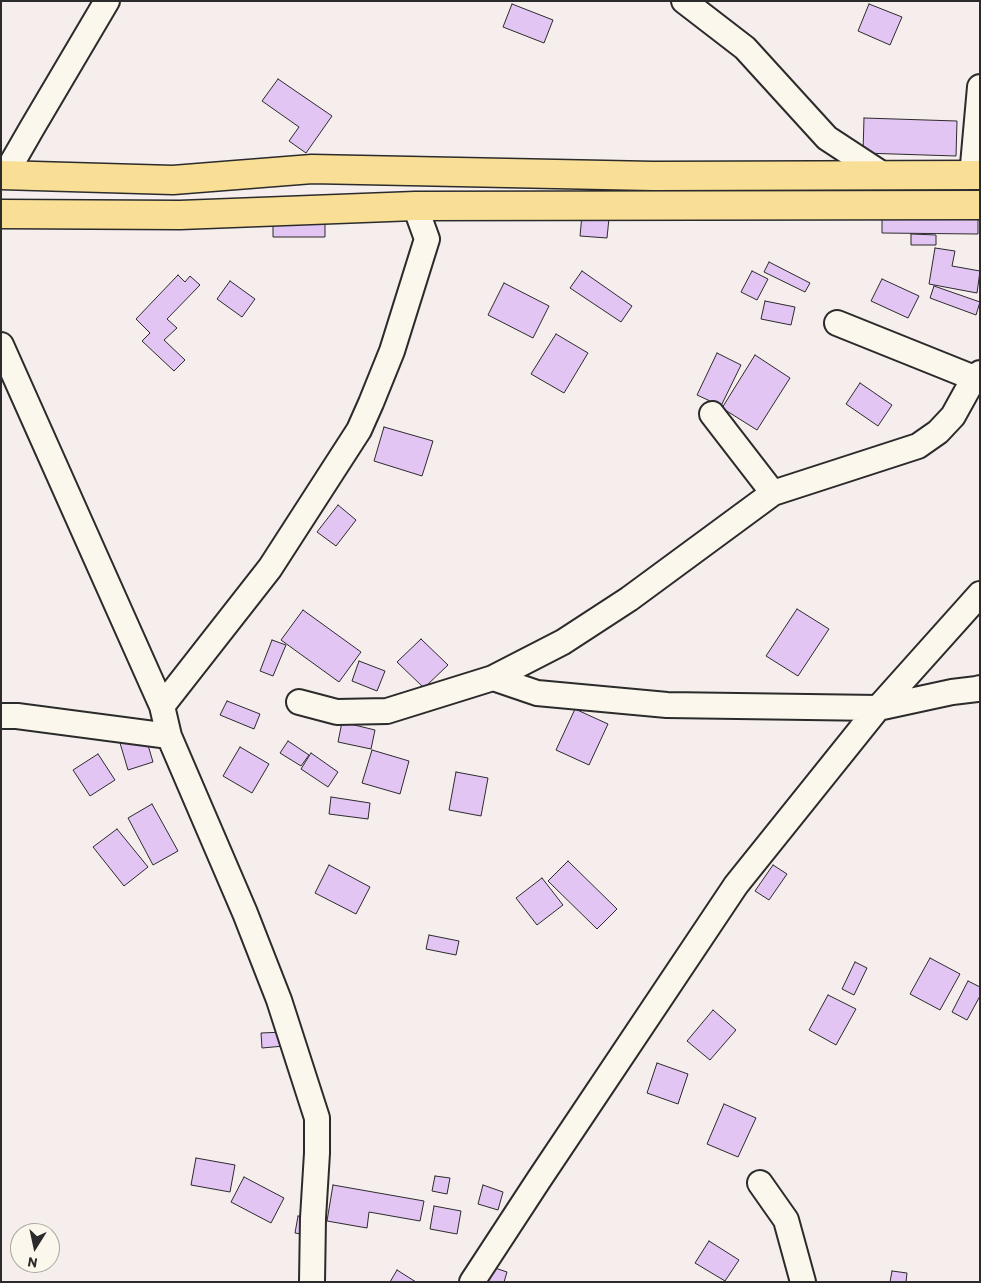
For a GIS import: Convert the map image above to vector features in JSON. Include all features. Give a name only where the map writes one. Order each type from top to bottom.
[{"type":"main road","points":[[3,175],[173,180],[312,169],[653,176],[976,176]]},
{"type":"main road","points":[[1,214],[180,215],[415,206],[980,205]]},
{"type":"street","points":[[3,175],[108,1]]},
{"type":"street","points":[[684,1],[744,48],[827,138],[885,176]]},
{"type":"street","points":[[976,176],[980,87]]},
{"type":"street","points":[[162,706],[270,568],[359,430],[392,351],[428,239],[415,206]]},
{"type":"street","points":[[299,702],[337,712],[387,711],[493,678],[562,642],[628,599],[773,493],[918,446],[938,432],[953,416],[977,375],[837,323]]},
{"type":"street","points":[[1,345],[162,706],[169,736],[279,1000],[317,1118],[312,1282]]},
{"type":"street","points":[[712,414],[773,493]]},
{"type":"street","points":[[472,1282],[736,885],[878,708],[980,594]]},
{"type":"street","points":[[493,678],[537,693],[666,705],[878,708],[980,688]]},
{"type":"street","points":[[1,716],[17,716],[169,736]]},
{"type":"street","points":[[760,1183],[786,1220],[803,1282]]},
{"type":"building","points":[[512,4],[553,20],[544,43],[503,27]]},
{"type":"building","points":[[869,4],[902,17],[890,45],[858,31]]},
{"type":"building","points":[[278,79],[332,116],[306,153],[289,141],[299,127],[262,101]]},
{"type":"building","points":[[864,118],[957,121],[956,156],[863,153]]},
{"type":"building","points":[[582,215],[609,218],[607,238],[580,236]]},
{"type":"building","points":[[882,215],[978,217],[978,234],[882,233]]},
{"type":"building","points":[[273,217],[325,217],[325,237],[273,237]]},
{"type":"building","points":[[911,234],[936,235],[936,245],[911,245]]},
{"type":"building","points":[[935,248],[955,251],[952,266],[980,271],[977,293],[929,284]]},
{"type":"building","points":[[769,262],[810,283],[805,292],[764,272]]},
{"type":"building","points":[[582,271],[632,306],[621,322],[570,288]]},
{"type":"building","points":[[752,271],[768,279],[757,300],[741,292]]},
{"type":"building","points":[[178,275],[185,282],[190,276],[200,285],[167,319],[177,328],[164,340],[185,360],[174,371],[142,341],[150,333],[136,319]]},
{"type":"building","points":[[882,279],[919,296],[908,318],[871,301]]},
{"type":"building","points":[[230,281],[255,299],[242,317],[217,299]]},
{"type":"building","points":[[504,283],[549,306],[533,338],[488,315]]},
{"type":"building","points":[[934,286],[980,302],[976,315],[930,298]]},
{"type":"building","points":[[765,301],[795,307],[791,325],[761,319]]},
{"type":"building","points":[[556,334],[588,353],[564,393],[531,374]]},
{"type":"building","points":[[717,353],[741,365],[721,406],[697,395]]},
{"type":"building","points":[[755,355],[790,378],[757,430],[722,408]]},
{"type":"building","points":[[860,383],[892,405],[878,426],[846,404]]},
{"type":"building","points":[[384,427],[433,441],[422,476],[374,461]]},
{"type":"building","points":[[338,505],[356,520],[336,546],[317,532]]},
{"type":"building","points":[[797,609],[829,629],[798,676],[766,656]]},
{"type":"building","points":[[303,610],[361,652],[339,682],[281,640]]},
{"type":"building","points":[[421,639],[448,665],[424,688],[397,662]]},
{"type":"building","points":[[272,640],[286,645],[273,676],[260,671]]},
{"type":"building","points":[[359,661],[385,671],[377,691],[352,681]]},
{"type":"building","points":[[227,701],[260,714],[254,729],[220,715]]},
{"type":"building","points":[[575,709],[608,724],[589,765],[556,750]]},
{"type":"building","points":[[342,722],[375,730],[371,749],[338,742]]},
{"type":"building","points":[[145,735],[153,762],[128,770],[120,743]]},
{"type":"building","points":[[288,741],[309,755],[301,766],[280,753]]},
{"type":"building","points":[[240,747],[269,764],[252,793],[223,776]]},
{"type":"building","points":[[372,750],[409,761],[400,794],[362,783]]},
{"type":"building","points":[[311,753],[338,772],[328,787],[301,769]]},
{"type":"building","points":[[98,754],[115,780],[90,796],[73,770]]},
{"type":"building","points":[[456,772],[488,778],[481,816],[449,810]]},
{"type":"building","points":[[331,797],[370,803],[368,819],[329,814]]},
{"type":"building","points":[[152,804],[178,851],[153,865],[128,818]]},
{"type":"building","points":[[117,829],[148,867],[124,886],[93,847]]},
{"type":"building","points":[[568,861],[617,909],[597,929],[548,881]]},
{"type":"building","points":[[329,865],[370,887],[356,914],[315,893]]},
{"type":"building","points":[[773,865],[787,874],[769,900],[755,891]]},
{"type":"building","points":[[542,878],[563,905],[537,925],[516,898]]},
{"type":"building","points":[[429,935],[459,941],[456,955],[426,949]]},
{"type":"building","points":[[930,958],[960,974],[940,1010],[910,994]]},
{"type":"building","points":[[855,962],[867,968],[854,995],[842,989]]},
{"type":"building","points":[[968,981],[980,987],[980,996],[967,1020],[952,1012]]},
{"type":"building","points":[[828,995],[856,1009],[836,1045],[809,1030]]},
{"type":"building","points":[[713,1010],[736,1030],[710,1060],[687,1041]]},
{"type":"building","points":[[284,1032],[284,1046],[262,1048],[261,1033]]},
{"type":"building","points":[[657,1063],[688,1074],[678,1104],[647,1093]]},
{"type":"building","points":[[724,1104],[756,1118],[738,1157],[707,1144]]},
{"type":"building","points":[[196,1158],[235,1165],[230,1192],[191,1185]]},
{"type":"building","points":[[435,1176],[450,1178],[447,1194],[432,1191]]},
{"type":"building","points":[[244,1177],[284,1198],[271,1223],[231,1202]]},
{"type":"building","points":[[333,1185],[424,1201],[420,1221],[369,1212],[367,1228],[327,1221]]},
{"type":"building","points":[[483,1185],[503,1192],[498,1210],[478,1204]]},
{"type":"building","points":[[434,1206],[461,1211],[457,1234],[430,1229]]},
{"type":"building","points":[[298,1216],[311,1219],[307,1235],[295,1233]]},
{"type":"building","points":[[709,1241],[739,1260],[725,1281],[695,1263]]},
{"type":"building","points":[[492,1267],[507,1272],[504,1282],[487,1282]]},
{"type":"building","points":[[397,1270],[416,1282],[390,1282]]},
{"type":"building","points":[[892,1271],[907,1273],[906,1282],[890,1282]]}]
